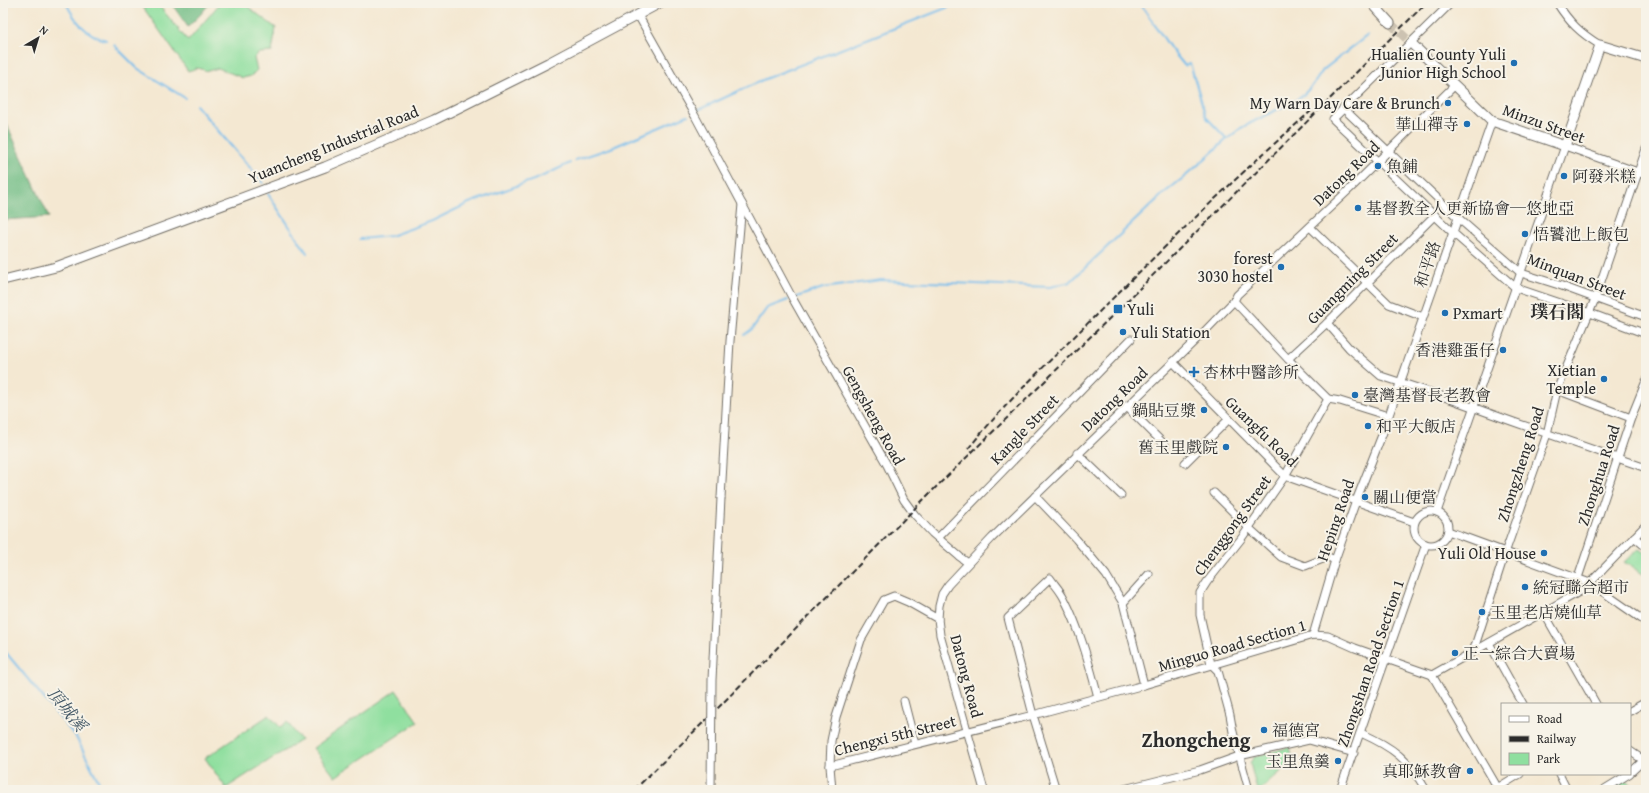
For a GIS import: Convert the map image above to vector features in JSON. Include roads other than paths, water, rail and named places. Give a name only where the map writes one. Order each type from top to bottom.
[{"type":"street","name":"Yuancheng Industrial Road","points":[[3,280],[56,267],[325,167],[434,120],[548,63],[660,3]]},
{"type":"street","points":[[1372,3],[1390,23]]},
{"type":"street","points":[[1343,108],[1451,3]]},
{"type":"street","points":[[1557,3],[1572,24],[1584,36],[1600,44],[1646,59]]},
{"type":"street","name":"Gengsheng Road","points":[[638,15],[693,113],[775,266],[887,465],[904,500],[915,515],[938,538],[968,563]]},
{"type":"street","name":"Minzu Street","points":[[1411,43],[1492,121],[1646,175]]},
{"type":"street","points":[[1437,512],[1600,44]]},
{"type":"street","name":"Datong Road","points":[[984,790],[940,635],[938,619],[939,606],[942,594],[948,585],[1077,453],[1173,362],[1234,301],[1237,296],[1379,161],[1454,86]]},
{"type":"street","name":"Minquan Street","points":[[1646,317],[1559,285],[1521,273],[1457,217],[1343,108],[1333,119],[1379,161],[1452,232],[1516,288],[1646,334]]},
{"type":"street","name":"和平路","points":[[1388,416],[1492,121]]},
{"type":"street","name":"Zhongzheng Road","points":[[1473,652],[1505,553],[1547,434],[1557,390],[1590,313],[1646,149]]},
{"type":"street","points":[[711,790],[712,680],[721,498],[730,341],[742,204]]},
{"type":"street","name":"Guangming Street","points":[[1288,360],[1435,215]]},
{"type":"street","points":[[1310,227],[1389,304],[1423,317]]},
{"type":"street","points":[[1234,301],[1288,360],[1328,399],[1340,401],[1388,416]]},
{"type":"street","points":[[1327,323],[1349,348],[1381,376],[1399,383],[1439,394],[1547,434],[1646,468]]},
{"type":"street","name":"Kangle Street","points":[[938,538],[1130,339]]},
{"type":"street","name":"Guangfu Road","points":[[1173,362],[1285,476],[1414,522]]},
{"type":"street","name":"Zhonghua Road","points":[[1578,578],[1619,459],[1631,418],[1642,401],[1646,381]]},
{"type":"street","points":[[1557,390],[1631,418]]},
{"type":"street","name":"Chenggong Street","points":[[1249,790],[1218,671],[1210,664],[1200,615],[1200,593],[1249,528],[1285,476],[1328,399]]},
{"type":"street","points":[[1126,406],[1165,445]]},
{"type":"street","name":"Heping Road","points":[[1313,635],[1335,560],[1388,416]]},
{"type":"street","points":[[1185,463],[1229,419]]},
{"type":"street","points":[[1077,453],[1121,495]]},
{"type":"street","points":[[1214,493],[1281,557],[1305,566],[1328,557],[1335,560]]},
{"type":"street","points":[[1035,496],[1076,538],[1101,569],[1123,603],[1144,685]]},
{"type":"street","points":[[1424,512],[1437,512],[1445,517],[1448,522],[1448,532],[1442,542],[1436,544],[1426,544],[1416,537],[1414,522],[1424,512]]},
{"type":"street","points":[[1518,775],[1497,789],[1432,675],[1586,588],[1646,525]]},
{"type":"street","points":[[1448,532],[1590,583],[1646,622]]},
{"type":"street","points":[[1634,537],[1646,547]]},
{"type":"street","name":"Zhongshan Road Section 1","points":[[1340,790],[1426,544]]},
{"type":"street","points":[[1123,603],[1149,574]]},
{"type":"street","points":[[1056,790],[1033,716],[1008,618],[1050,578],[1063,596],[1082,641],[1098,697]]},
{"type":"street","points":[[832,790],[830,766],[836,717],[861,640],[884,600],[894,596],[938,619]]},
{"type":"street","points":[[1544,613],[1595,703]]},
{"type":"street","name":"Minguo Road Section 1","points":[[967,731],[1033,716],[1313,635],[1328,636],[1432,675]]},
{"type":"street","points":[[1489,643],[1522,703]]},
{"type":"street","points":[[904,701],[915,744]]},
{"type":"street","points":[[1631,710],[1646,702]]},
{"type":"street","name":"Chengxi 5th Street","points":[[830,766],[967,731]]},
{"type":"street","points":[[1361,733],[1381,742],[1399,753],[1415,772],[1426,790]]},
{"type":"street","points":[[1124,790],[1200,770],[1240,756],[1309,740],[1354,753]]},
{"type":"street","points":[[1631,752],[1645,761],[1631,773]]},
{"type":"street","points":[[1560,775],[1567,790]]},
{"type":"street","points":[[1602,790],[1628,775]]},
{"type":"waterway","points":[[66,3],[73,16],[87,31],[106,40]]},
{"type":"waterway","points":[[698,110],[767,78],[959,3]]},
{"type":"waterway","points":[[1140,3],[1171,49],[1185,66],[1190,63],[1206,117],[1227,139],[1241,128],[1300,98],[1313,85],[1323,70],[1368,35]]},
{"type":"waterway","points":[[114,45],[137,68],[185,98]]},
{"type":"waterway","points":[[196,105],[263,183]]},
{"type":"waterway","points":[[575,160],[611,148],[688,115]]},
{"type":"waterway","points":[[797,297],[823,288],[881,280],[1050,287],[1070,282],[1163,194],[1227,139]]},
{"type":"waterway","points":[[360,239],[390,236],[432,221],[469,203],[539,178],[570,163]]},
{"type":"waterway","points":[[268,194],[307,253]]},
{"type":"waterway","points":[[744,335],[752,329],[767,308],[788,300]]},
{"type":"waterway","name":"頂城溪","points":[[3,649],[76,737],[103,790]]},
{"type":"tunnel","points":[[1390,23],[1411,43]]},
{"type":"railway","points":[[634,790],[710,716],[931,492],[1120,308],[1426,3]]},
{"type":"railway","points":[[968,449],[1029,382],[1146,265],[1311,111]]},
{"type":"place","name":"Hualien County Yuli Junior High School","points":[[1514,63]]},
{"type":"place","name":"My Warn Day Care & Brunch","points":[[1448,103]]},
{"type":"place","name":"華山禪寺","points":[[1467,124]]},
{"type":"place","name":"魚鋪","points":[[1378,166]]},
{"type":"place","name":"阿發米糕","points":[[1564,176]]},
{"type":"place","name":"基督教全人更新協會─悠地亞","points":[[1358,208]]},
{"type":"place","name":"悟饕池上飯包","points":[[1525,234]]},
{"type":"place","name":"forest 3030 hostel","points":[[1281,267]]},
{"type":"place","name":"Yuli","points":[[1118,309]]},
{"type":"place","name":"Pxmart","points":[[1445,313]]},
{"type":"place","name":"Yuli Station","points":[[1123,332]]},
{"type":"place","name":"香港雞蛋仔","points":[[1503,350]]},
{"type":"place","name":"杏林中醫診所","points":[[1194,372]]},
{"type":"place","name":"Xietian Temple","points":[[1604,379]]},
{"type":"place","name":"臺灣基督長老教會","points":[[1355,395]]},
{"type":"place","name":"鍋貼豆漿","points":[[1204,410]]},
{"type":"place","name":"和平大飯店","points":[[1368,426]]},
{"type":"place","name":"舊玉里戲院","points":[[1226,447]]},
{"type":"place","name":"關山便當","points":[[1365,497]]},
{"type":"place","name":"Yuli Old House","points":[[1544,553]]},
{"type":"place","name":"統冠聯合超市","points":[[1525,587]]},
{"type":"place","name":"玉里老店燒仙草","points":[[1482,612]]},
{"type":"place","name":"正一綜合大賣場","points":[[1455,653]]},
{"type":"place","name":"福德宮","points":[[1264,730]]},
{"type":"place","name":"玉里魚羹","points":[[1338,761]]},
{"type":"place","name":"真耶穌教會","points":[[1470,771]]},
{"type":"district","name":"璞石閣","points":[[1557,312]]},
{"type":"district","name":"Zhongcheng","points":[[1196,740]]}]
